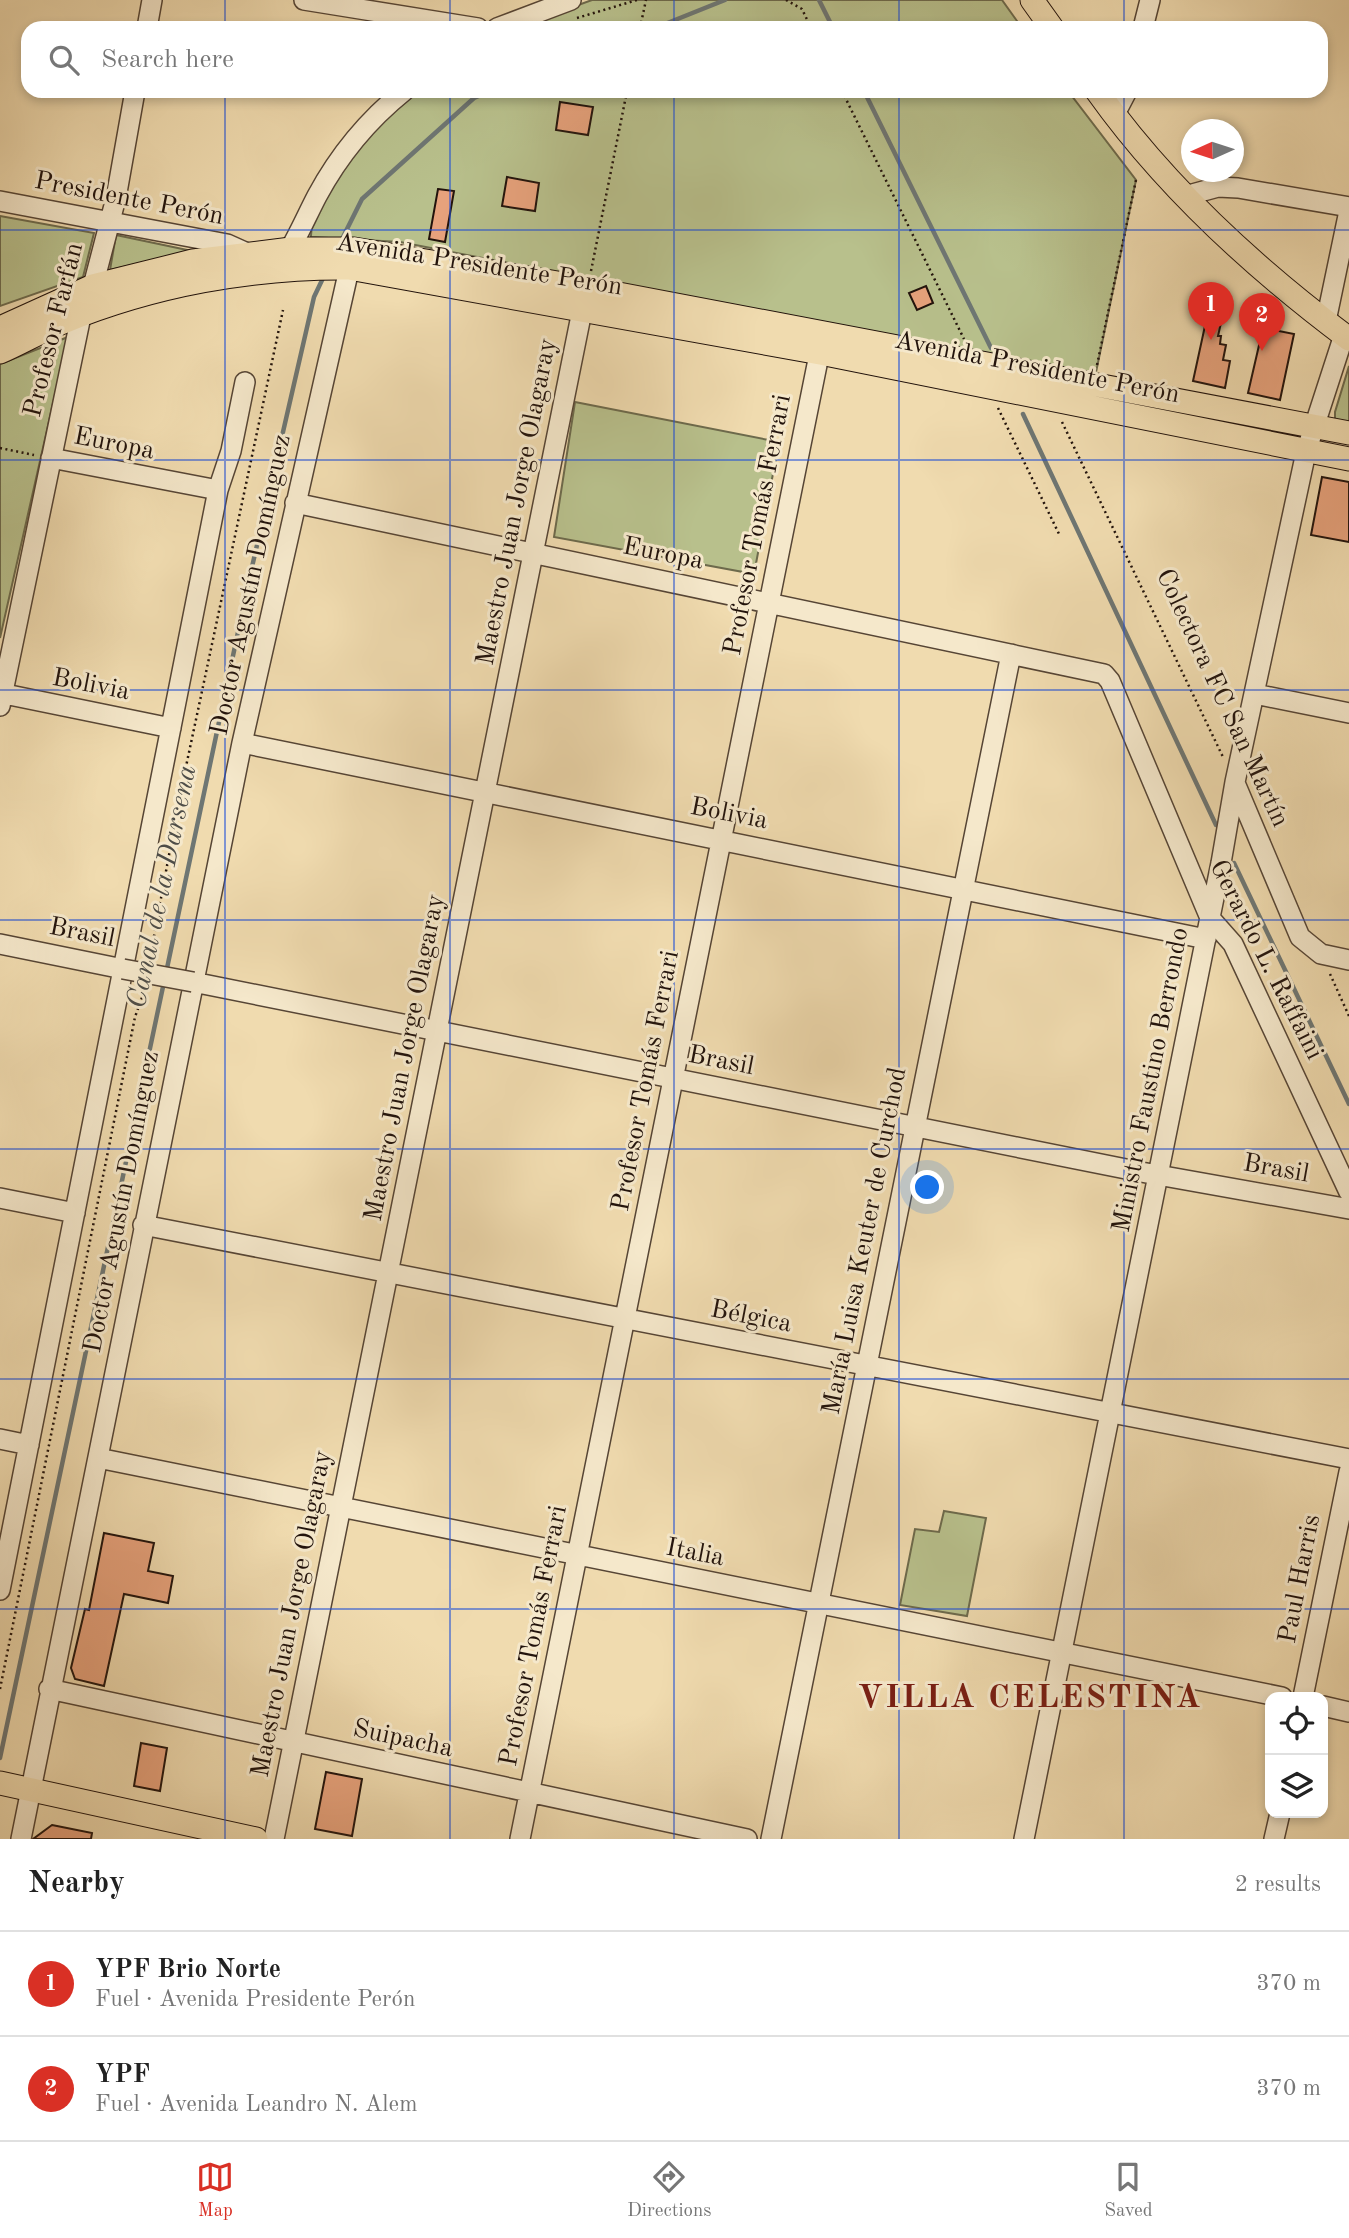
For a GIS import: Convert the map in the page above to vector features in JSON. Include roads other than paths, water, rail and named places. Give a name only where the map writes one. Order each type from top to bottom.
[{"type":"main road","points":[[1032,0],[1047,21]]},
{"type":"main road","points":[[1102,98],[1114,116],[1185,197],[1237,250],[1340,332]]},
{"type":"main road","name":"Avenida Presidente Perón","points":[[247,253],[291,249],[352,258],[585,298],[822,343],[975,363],[1306,452],[1349,459]]},
{"type":"main road","points":[[0,328],[93,286],[193,261],[247,253]]},
{"type":"main road","name":"Avenida Presidente Perón","points":[[247,253],[278,269],[352,258]]},
{"type":"main road","points":[[0,352],[81,316],[176,286],[278,269]]},
{"type":"main road","name":"Avenida Presidente Perón","points":[[822,343],[986,385],[1051,398],[1091,395],[1349,433]]},
{"type":"main road","points":[[0,1783],[256,1839]]},
{"type":"street","points":[[148,21],[152,0]]},
{"type":"street","points":[[304,0],[435,21]]},
{"type":"street","points":[[515,21],[570,0]]},
{"type":"street","points":[[1145,21],[1150,0]]},
{"type":"street","name":"Profesor Farfán","points":[[1,698],[81,316],[93,286],[107,221],[116,198],[134,98]]},
{"type":"street","points":[[1114,116],[1123,98]]},
{"type":"street","points":[[278,269],[318,194],[381,101]]},
{"type":"street","points":[[1185,197],[1218,187],[1238,188],[1349,209]]},
{"type":"street","name":"Presidente Perón","points":[[0,201],[227,244],[247,253]]},
{"type":"street","name":"Ministro Faustino Berrondo","points":[[1024,1839],[1206,939],[1235,782],[1312,426],[1340,332],[1349,209]]},
{"type":"street","name":"Doctor Agustín Domínguez","points":[[21,1839],[49,1689],[242,743],[352,258]]},
{"type":"street","name":"Maestro Juan Jorge Olagaray","points":[[274,1839],[585,298]]},
{"type":"street","name":"Profesor Tomás Ferrari","points":[[520,1839],[822,343]]},
{"type":"street","name":"Doctor Agustín Domínguez","points":[[0,1590],[218,491],[231,451],[245,382]]},
{"type":"street","name":"Europa","points":[[51,458],[218,491]]},
{"type":"street","name":"Europa","points":[[295,503],[533,556],[770,602],[1104,674]]},
{"type":"street","name":"María Luisa Keuter de Curchod","points":[[771,1839],[1011,654]]},
{"type":"street","name":"Gerardo L. Raffaini","points":[[1104,674],[1110,681],[1210,918],[1233,944],[1349,1192]]},
{"type":"street","points":[[1255,694],[1349,713]]},
{"type":"street","name":"Bolivia","points":[[1,698],[172,728]]},
{"type":"street","name":"Bolivia","points":[[242,743],[1206,939]]},
{"type":"street","name":"Colectora FC San Martín","points":[[1235,782],[1300,937],[1321,954],[1349,960]]},
{"type":"street","name":"Brasil","points":[[0,944],[1158,1175],[1349,1209]]},
{"type":"street","points":[[0,1198],[75,1213]]},
{"type":"street","name":"Bélgica","points":[[143,1225],[867,1365],[1110,1415],[1349,1459]]},
{"type":"street","points":[[0,1439],[29,1445]]},
{"type":"street","name":"Italia","points":[[98,1458],[1265,1694]]},
{"type":"street","name":"Paul Harris","points":[[1304,1692],[1349,1472]]},
{"type":"street","name":"Suipacha","points":[[49,1689],[747,1839]]},
{"type":"street","points":[[1328,1707],[1349,1712]]},
{"type":"street","points":[[1275,1839],[1279,1818]]},
{"type":"waterway","name":"Canal de la Darsena","points":[[672,21],[725,0]]},
{"type":"waterway","points":[[819,0],[830,21]]},
{"type":"waterway","name":"Canal de la Darsena","points":[[340,243],[362,199],[474,98]]},
{"type":"waterway","points":[[867,98],[991,348]]},
{"type":"waterway","name":"Canal de la Darsena","points":[[166,973],[249,580],[314,297],[324,276]]},
{"type":"waterway","points":[[1023,414],[1216,825]]},
{"type":"waterway","points":[[1234,863],[1349,1104]]},
{"type":"waterway","name":"Canal de la Darsena","points":[[0,1758],[164,982]]},
{"type":"place","name":"YPF Brio Norte","points":[[1211,340]]},
{"type":"place","name":"YPF","points":[[1262,351]]},
{"type":"district","name":"VILLA CELESTINA","points":[[1030,1698]]}]
